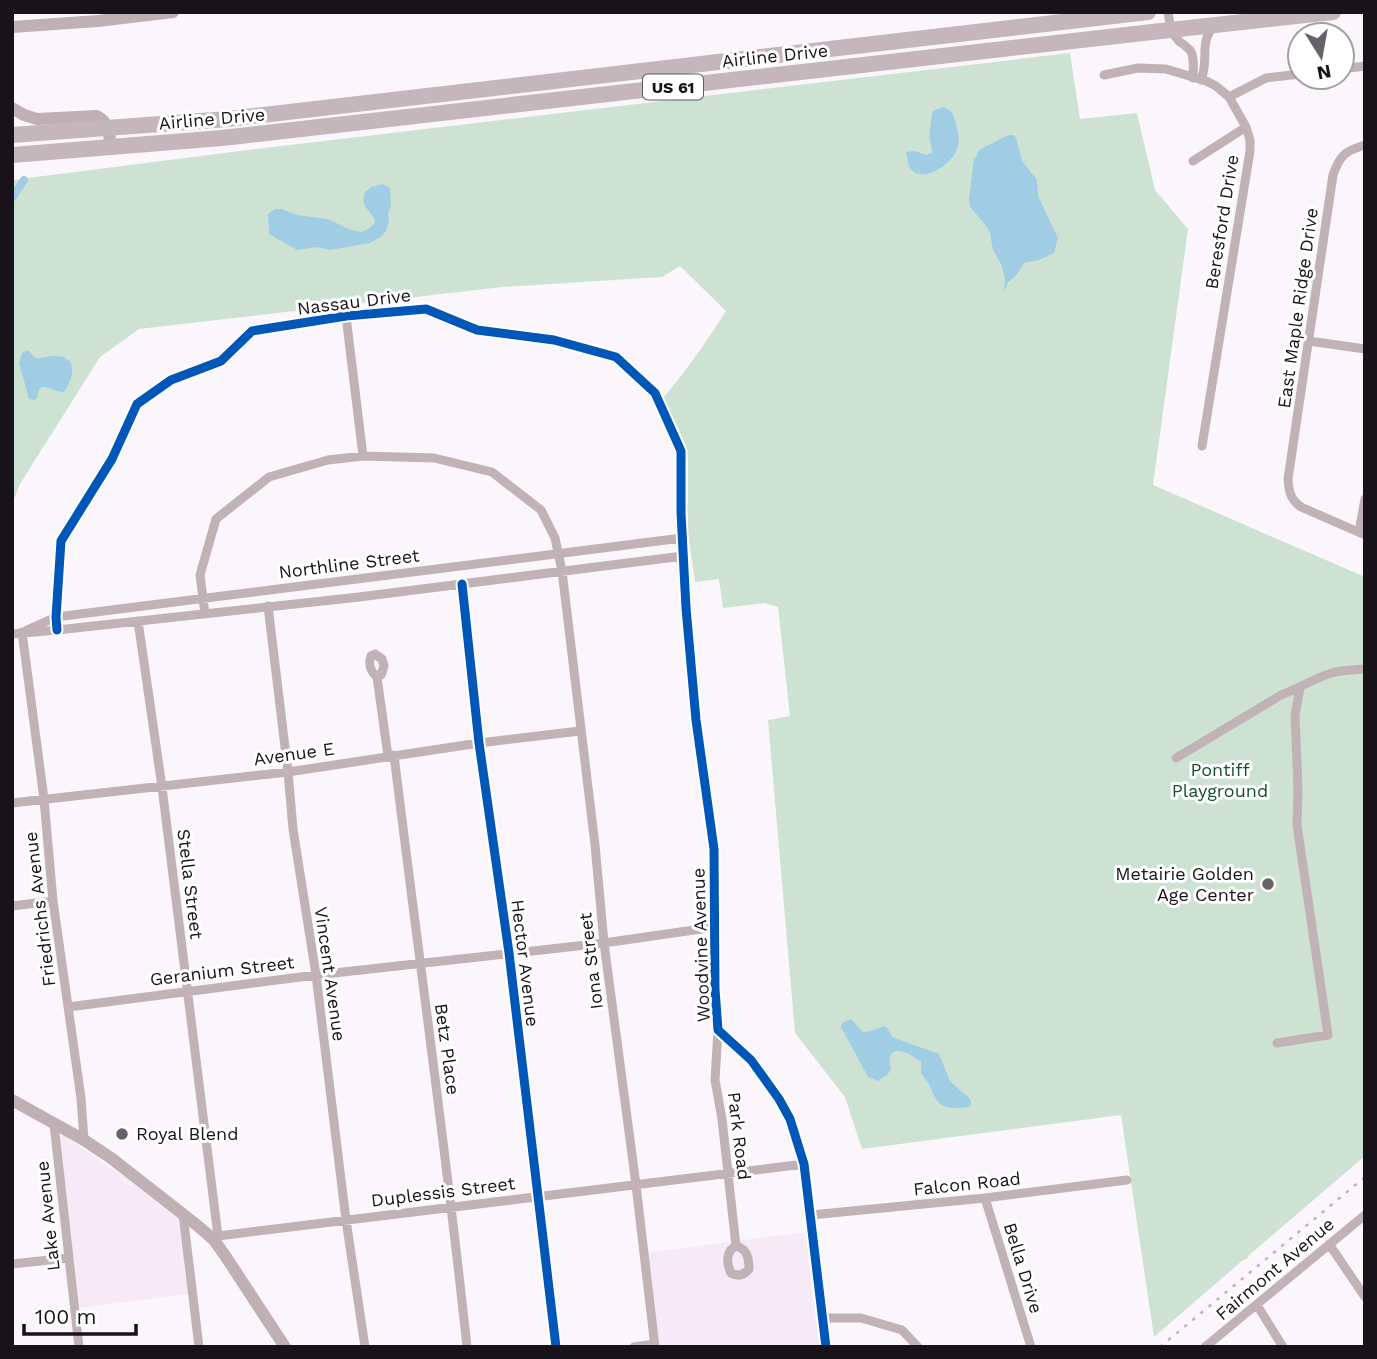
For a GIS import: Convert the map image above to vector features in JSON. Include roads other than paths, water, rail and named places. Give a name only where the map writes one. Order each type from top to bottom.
[{"type":"highway","name":"Airline Drive","points":[[12,135],[228,120],[1148,12]]},
{"type":"highway","name":"Airline Drive","points":[[12,155],[236,137],[1333,12]]},
{"type":"highway","points":[[1038,25],[1041,45]]},
{"type":"highway","points":[[877,44],[881,64]]},
{"type":"highway","points":[[531,85],[533,103]]},
{"type":"main road","points":[[12,27],[173,12]]},
{"type":"main road","points":[[12,108],[37,119],[97,116],[104,120],[111,147]]},
{"type":"main road","points":[[12,1100],[111,1158],[216,1238],[285,1347]]},
{"type":"street","points":[[1168,12],[1171,30],[1189,49],[1197,79]]},
{"type":"street","points":[[1197,79],[1205,64],[1204,43],[1214,25]]},
{"type":"street","name":"Beresford Drive","points":[[1104,75],[1138,68],[1166,69],[1216,86],[1229,97],[1246,127],[1250,140],[1202,446]]},
{"type":"street","points":[[1229,97],[1266,78],[1286,76]]},
{"type":"street","points":[[1193,161],[1246,127]]},
{"type":"street","name":"East Maple Ridge Drive","points":[[1362,533],[1293,502],[1288,479],[1334,175],[1346,150],[1365,145]]},
{"type":"street","name":"Nassau Drive","points":[[57,630],[61,541],[111,458],[137,404],[171,380],[221,360],[252,331],[346,316],[426,309],[477,330],[554,340],[616,357],[655,393],[681,451],[683,556]]},
{"type":"street","points":[[346,316],[363,456]]},
{"type":"street","points":[[1309,341],[1365,349]]},
{"type":"street","name":"Iona Street","points":[[205,614],[200,575],[216,519],[269,477],[328,460],[363,456],[434,458],[492,472],[541,510],[555,538],[562,571],[604,943],[655,1345]]},
{"type":"street","points":[[1362,533],[1365,499]]},
{"type":"street","name":"Northline Street","points":[[17,633],[56,617],[682,538]]},
{"type":"street","name":"Northline Street","points":[[17,633],[205,614],[683,556]]},
{"type":"street","name":"Woodvine Avenue","points":[[683,556],[696,719],[714,849],[718,1030],[751,1060],[790,1119],[804,1164],[826,1347]]},
{"type":"street","name":"Hector Avenue","points":[[462,584],[479,743],[509,953],[556,1347]]},
{"type":"street","name":"Vincent Avenue","points":[[268,606],[289,772],[293,829],[316,975],[346,1220],[365,1347]]},
{"type":"street","name":"Stella Street","points":[[138,621],[188,991],[216,1238]]},
{"type":"street","name":"Friedrichs Avenue","points":[[17,633],[44,799],[53,901],[81,1098],[84,1140]]},
{"type":"street","points":[[1176,758],[1282,695],[1311,681],[1337,672],[1365,669]]},
{"type":"street","name":"Betz Place","points":[[377,677],[391,755],[420,964],[467,1347]]},
{"type":"street","points":[[1277,1043],[1328,1035],[1297,825],[1295,715],[1300,688]]},
{"type":"street","name":"Avenue E","points":[[12,803],[289,772],[391,755],[580,731]]},
{"type":"street","points":[[12,906],[53,901]]},
{"type":"street","name":"Geranium Street","points":[[68,1007],[316,975],[604,943],[715,927]]},
{"type":"street","name":"Park Road","points":[[718,1030],[715,1080],[736,1246]]},
{"type":"street","name":"Lake Avenue","points":[[54,1124],[79,1347]]},
{"type":"street","name":"Duplessis Street","points":[[216,1238],[804,1164]]},
{"type":"street","name":"Falcon Road","points":[[811,1215],[985,1198],[1127,1180]]},
{"type":"street","name":"Bella Drive","points":[[985,1198],[1031,1347]]},
{"type":"street","points":[[183,1214],[199,1347]]},
{"type":"street","name":"Fairmont Avenue","points":[[1205,1347],[1365,1215]]},
{"type":"street","points":[[1329,1244],[1365,1297]]},
{"type":"street","points":[[12,1264],[68,1258]]},
{"type":"street","points":[[1256,1305],[1283,1347]]},
{"type":"street","points":[[822,1318],[861,1318],[902,1329],[918,1347]]},
{"type":"street","points":[[634,1347],[655,1345]]},
{"type":"water","points":[[943,107],[951,112],[954,118],[959,137],[956,151],[949,162],[936,171],[929,174],[916,173],[909,167],[906,152],[915,151],[926,155],[932,153],[932,114]]},
{"type":"water","points":[[1008,135],[1014,135],[1016,138],[1022,161],[1037,180],[1038,196],[1058,238],[1054,253],[1024,263],[1015,277],[1008,282],[1004,292],[1005,278],[993,250],[990,233],[970,207],[969,199],[974,158],[979,150]]},
{"type":"water","points":[[383,184],[390,188],[389,221],[381,237],[370,243],[330,250],[317,247],[297,250],[269,234],[268,214],[275,209],[328,219],[361,232],[375,222],[363,202],[365,192]]},
{"type":"water","points":[[28,350],[35,358],[61,356],[71,363],[72,373],[64,392],[42,387],[37,398],[29,399],[19,363],[22,353]]},
{"type":"water","points":[[851,1019],[863,1032],[884,1026],[892,1037],[939,1054],[950,1081],[971,1100],[971,1106],[955,1108],[941,1105],[921,1074],[921,1062],[905,1052],[892,1053],[891,1069],[878,1081],[868,1077],[841,1027],[842,1023]]},
{"type":"waterway","points":[[12,198],[24,180]]},
{"type":"railway","points":[[1160,1347],[1365,1177]]},
{"type":"place","name":"Metairie Golden Age Center","points":[[1268,884]]},
{"type":"place","name":"Royal Blend","points":[[122,1134]]},
{"type":"park label","name":"Pontiff Playground","points":[[1220,780]]}]
